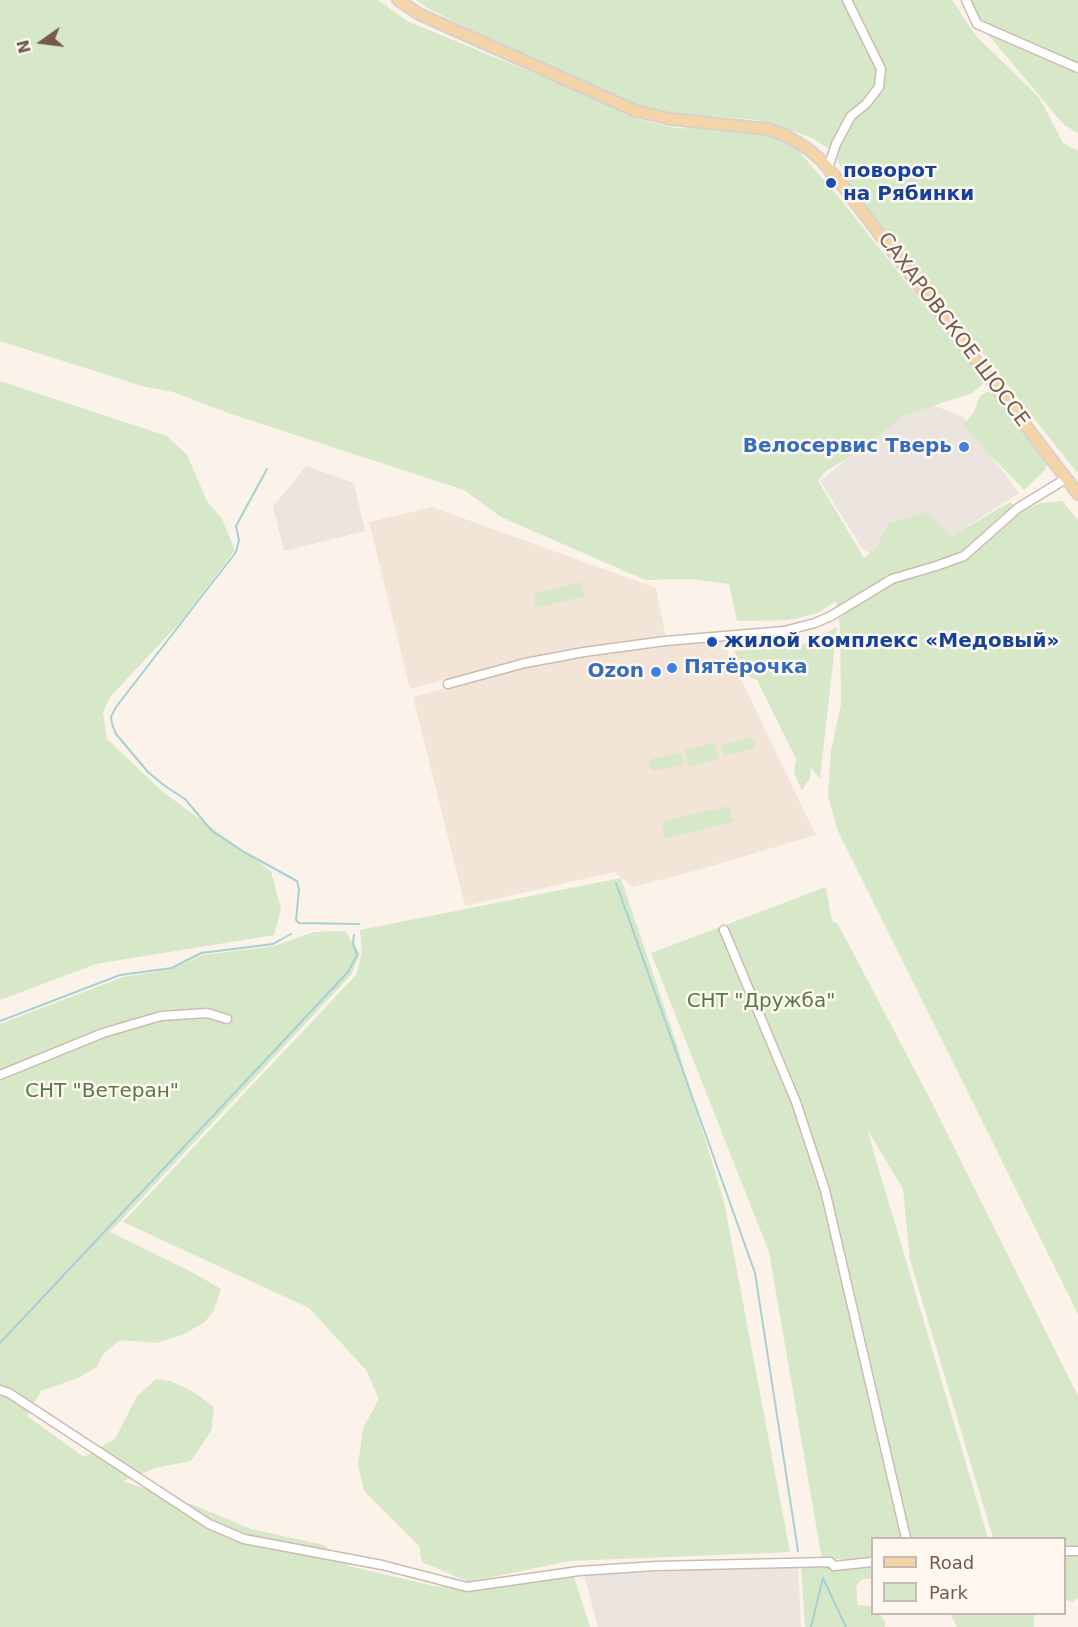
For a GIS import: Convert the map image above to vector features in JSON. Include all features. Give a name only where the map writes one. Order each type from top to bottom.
[{"type":"main road","name":"САХАРОВСКОЕ ШОССЕ","points":[[398,0],[419,14],[636,111],[670,119],[767,129],[801,144],[828,168],[1078,494]]},
{"type":"street","points":[[828,168],[836,144],[851,116],[866,104],[879,87],[881,69],[847,0]]},
{"type":"street","points":[[966,0],[977,24],[1078,68]]},
{"type":"street","points":[[448,684],[525,663],[584,652],[800,628],[823,620],[892,579],[964,556],[1018,508],[1067,478]]},
{"type":"street","points":[[724,930],[796,1102],[825,1190],[906,1537]]},
{"type":"street","points":[[0,1075],[103,1034],[161,1016],[207,1013],[227,1018]]},
{"type":"street","points":[[0,1390],[9,1393],[210,1524],[244,1539],[382,1565],[467,1587],[579,1571],[656,1566],[830,1562],[834,1566],[871,1562]]},
{"type":"shaded area","points":[[920,400],[963,417],[1019,493],[948,539],[883,563],[862,548],[820,481]]},
{"type":"shaded area","points":[[306,466],[354,483],[365,531],[284,551],[273,507]]},
{"type":"shaded area","points":[[432,507],[656,588],[666,637],[616,643],[517,661],[410,689],[369,522]]},
{"type":"shaded area","points":[[722,640],[816,835],[633,887],[614,872],[465,906],[413,697],[519,668],[581,656],[631,648]]},
{"type":"shaded area","points":[[798,1565],[801,1627],[598,1627],[584,1575]]},
{"type":"green space","points":[[0,0],[378,0],[407,21],[641,120],[675,128],[746,130],[772,137],[795,147],[838,196],[985,382],[972,393],[903,416],[862,450],[826,471],[818,481],[864,558],[876,549],[888,524],[927,512],[952,536],[1010,502],[1023,511],[1041,503],[1062,501],[1078,520],[1078,1314],[837,829],[828,796],[831,751],[841,704],[840,627],[836,601],[818,613],[790,620],[737,621],[729,584],[691,579],[645,580],[501,517],[464,490],[231,414],[173,392],[142,386],[0,341]]},
{"type":"green space","points":[[416,0],[952,0],[976,36],[1039,97],[1063,143],[1078,151],[1078,474],[851,187],[835,155],[838,144],[853,117],[868,105],[879,90],[877,87],[865,103],[850,115],[831,150],[810,137],[756,120],[662,112],[636,105],[501,44],[429,9]]},
{"type":"green space","points":[[967,0],[1078,0],[1078,133],[1064,125],[970,13]]},
{"type":"green space","points":[[0,381],[167,436],[187,455],[207,501],[222,519],[235,550],[183,619],[110,697],[103,712],[107,739],[163,792],[271,871],[281,909],[274,935],[96,964],[0,1000]]},
{"type":"green space","points":[[992,391],[1047,464],[1045,470],[1024,490],[963,426],[974,412],[980,396]]},
{"type":"green space","points":[[581,582],[585,596],[536,608],[533,594]]},
{"type":"green space","points":[[837,627],[820,779],[811,767],[810,778],[802,791],[794,772],[796,759],[757,680],[745,675],[734,651],[800,646]]},
{"type":"green space","points":[[750,737],[756,741],[754,748],[723,756],[721,745]]},
{"type":"green space","points":[[715,743],[719,759],[688,767],[684,750]]},
{"type":"green space","points":[[681,752],[684,764],[655,771],[648,767],[652,759]]},
{"type":"green space","points":[[729,806],[733,822],[668,838],[664,835],[662,825],[664,821]]},
{"type":"green space","points":[[621,878],[676,1042],[724,1202],[790,1552],[569,1561],[469,1582],[422,1562],[419,1546],[364,1491],[358,1465],[363,1428],[379,1399],[366,1370],[309,1308],[123,1222],[356,975],[362,953],[360,930]]},
{"type":"green space","name":"СНТ \"Дружба\"","points":[[826,887],[832,921],[838,924],[930,1099],[1078,1396],[1078,1598],[1072,1602],[1066,1599],[1066,1537],[993,1537],[910,1260],[903,1189],[867,1129],[988,1537],[871,1537],[871,1558],[822,1560],[769,1252],[651,953]]},
{"type":"green space","name":"СНТ \"Ветеран\"","points":[[345,931],[360,954],[351,975],[110,1232],[192,1272],[221,1289],[214,1310],[205,1322],[182,1335],[157,1343],[120,1340],[103,1354],[97,1367],[78,1378],[41,1391],[27,1416],[84,1457],[115,1439],[137,1396],[156,1379],[170,1381],[192,1391],[214,1407],[211,1431],[191,1461],[155,1468],[123,1481],[196,1506],[251,1529],[324,1545],[349,1566],[434,1586],[471,1589],[574,1577],[590,1627],[0,1627],[0,1024],[123,977],[173,969],[202,955],[274,946],[314,932]]},
{"type":"green space","points":[[871,1564],[871,1578],[861,1580],[856,1586],[858,1605],[871,1606],[871,1615],[881,1615],[885,1627],[805,1627],[801,1566]]},
{"type":"green space","points":[[951,1615],[1034,1615],[1034,1627],[957,1627]]},
{"type":"waterway","points":[[267,469],[236,526],[239,540],[236,552],[116,707],[111,717],[112,724],[116,734],[148,772],[185,799],[212,831],[244,852],[297,881],[299,889],[296,920],[299,923],[359,924]]},
{"type":"waterway","points":[[616,883],[755,1273],[798,1551]]},
{"type":"waterway","points":[[0,1021],[120,975],[172,968],[201,953],[273,944],[291,934]]},
{"type":"waterway","points":[[0,1343],[348,972],[357,955],[353,943],[354,935]]},
{"type":"waterway","points":[[811,1627],[823,1578],[846,1627]]},
{"type":"place","name":"поворот на Рябинки","points":[[831,183]]},
{"type":"place","name":"Велосервис Тверь","points":[[964,447]]},
{"type":"place","name":"жилой комплекс «Медовый»","points":[[712,642]]},
{"type":"place","name":"Пятёрочка","points":[[672,668]]},
{"type":"place","name":"Ozon","points":[[656,672]]}]
